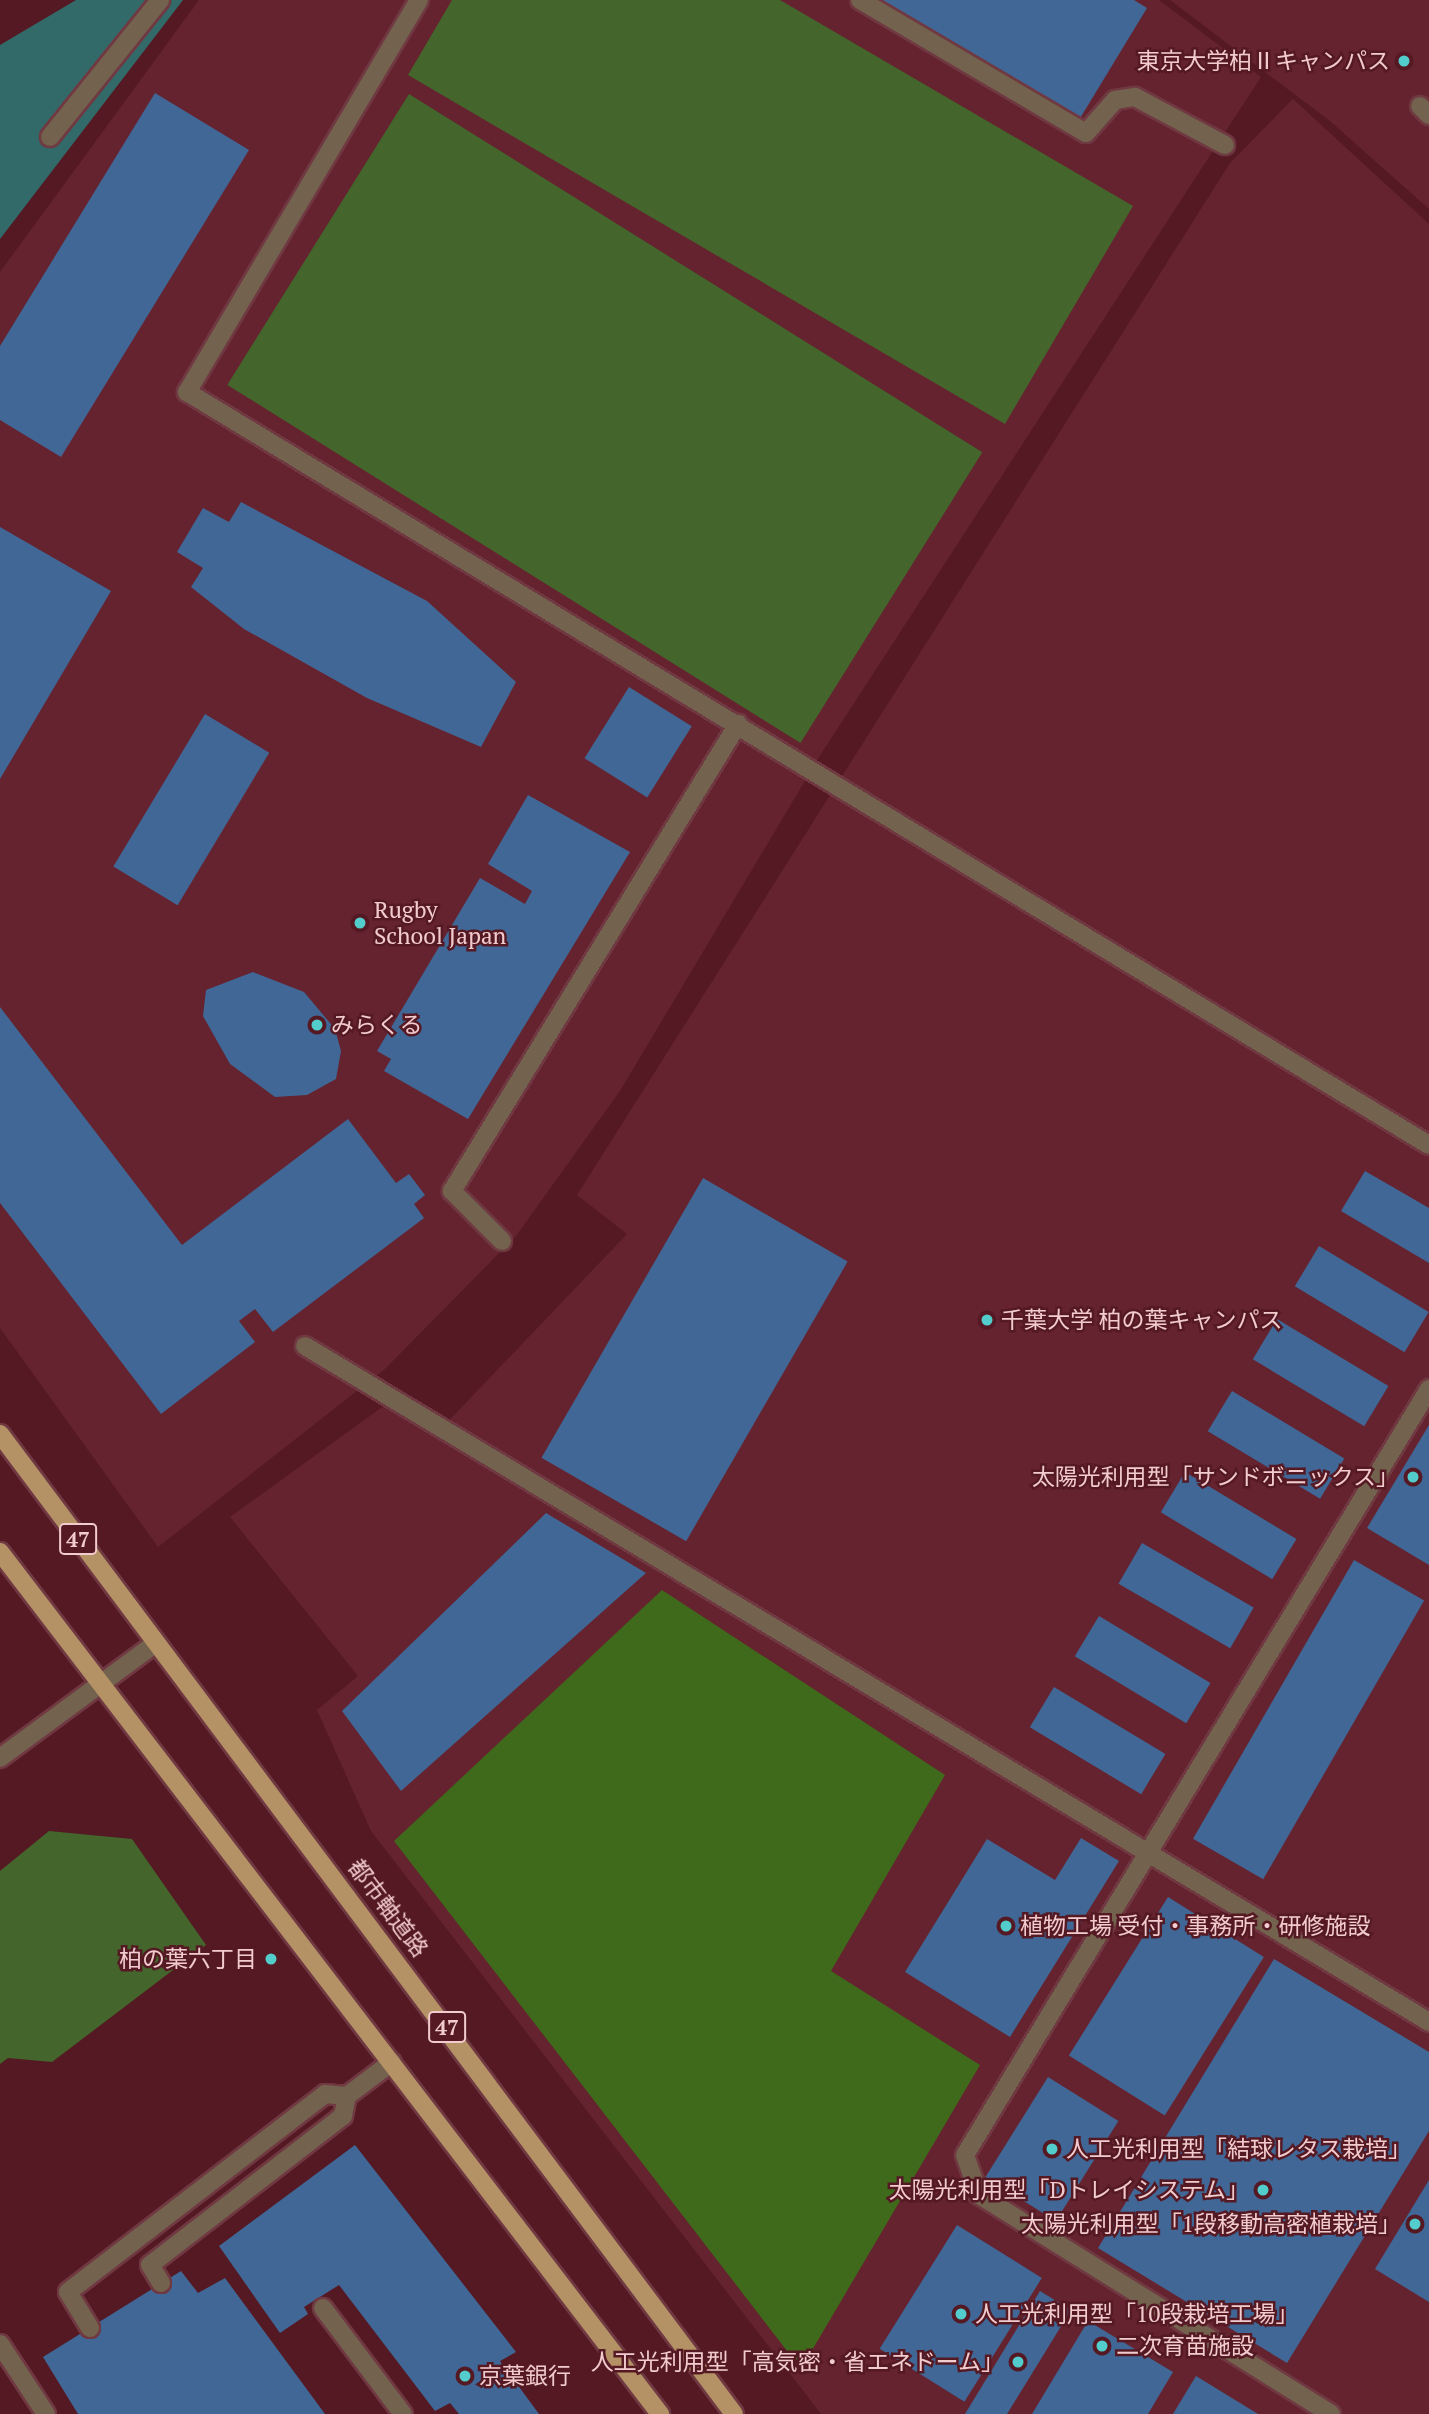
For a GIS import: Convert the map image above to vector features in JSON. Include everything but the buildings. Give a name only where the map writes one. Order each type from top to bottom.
[{"type":"main road","name":"都市軸道路","points":[[0,1434],[734,2414]]},
{"type":"main road","points":[[0,1552],[392,2062],[656,2413]]},
{"type":"street","points":[[50,137],[160,0]]},
{"type":"street","points":[[419,0],[187,392],[1429,1145]]},
{"type":"street","points":[[860,0],[1086,133],[1115,100],[1135,97],[1225,145]]},
{"type":"street","points":[[502,1241],[452,1191],[738,724]]},
{"type":"street","points":[[305,1346],[1152,1850],[1429,2022]]},
{"type":"street","points":[[1331,2414],[979,2195],[965,2155],[1429,1389]]},
{"type":"street","points":[[0,1758],[156,1643]]},
{"type":"street","points":[[161,2283],[150,2265],[343,2116],[347,2096],[392,2062]]},
{"type":"street","points":[[90,2328],[68,2291],[325,2094],[347,2096]]},
{"type":"street","points":[[273,2134],[290,2157]]},
{"type":"street","points":[[323,2308],[403,2414]]},
{"type":"street","points":[[0,2344],[46,2414]]},
{"type":"shaded area","name":"Rugby School Japan","points":[[199,0],[1159,0],[1261,77],[821,754],[620,1091],[516,1236],[385,1369],[158,1547],[0,1328],[0,272]]},
{"type":"shaded area","points":[[1170,0],[1429,0],[1429,209],[1330,121]]},
{"type":"shaded area","name":"千葉大学 柏の葉キャンパス","points":[[1293,99],[1429,224],[1429,2414],[821,2414],[371,1831],[317,1710],[358,1676],[230,1517],[385,1405],[437,1433],[627,1234],[577,1195],[1230,163]]},
{"type":"green space","points":[[452,0],[780,0],[1133,206],[1005,424],[408,75]]},
{"type":"green space","points":[[409,94],[982,452],[801,743],[227,385]]},
{"type":"green space","points":[[662,1590],[945,1775],[831,1971],[980,2065],[801,2369],[394,1841]]},
{"type":"green space","points":[[49,1831],[132,1839],[206,1945],[52,2062],[8,2058],[0,2064],[0,1871]]},
{"type":"water","points":[[76,0],[183,0],[0,239],[0,45]]},
{"type":"place","name":"東京大学柏Ⅱキャンパス","points":[[1404,61]]},
{"type":"place","name":"Rugby School Japan","points":[[360,923]]},
{"type":"place","name":"みらくる","points":[[317,1025]]},
{"type":"place","name":"千葉大学 柏の葉キャンパス","points":[[987,1320]]},
{"type":"place","name":"太陽光利用型「サンドボニックス」","points":[[1413,1477]]},
{"type":"place","name":"植物工場 受付・事務所・研修施設","points":[[1006,1926]]},
{"type":"place","name":"柏の葉六丁目","points":[[271,1959]]},
{"type":"place","name":"人工光利用型「結球レタス栽培」","points":[[1052,2149]]},
{"type":"place","name":"太陽光利用型「Dトレイシステム」","points":[[1263,2190]]},
{"type":"place","name":"太陽光利用型「1段移動高密植栽培」","points":[[1415,2224]]},
{"type":"place","name":"人工光利用型「10段栽培工場」","points":[[961,2314]]},
{"type":"place","name":"二次育苗施設","points":[[1102,2346]]},
{"type":"place","name":"人工光利用型「高気密・省エネドーム」","points":[[1018,2362]]},
{"type":"place","name":"京葉銀行","points":[[465,2376]]}]
